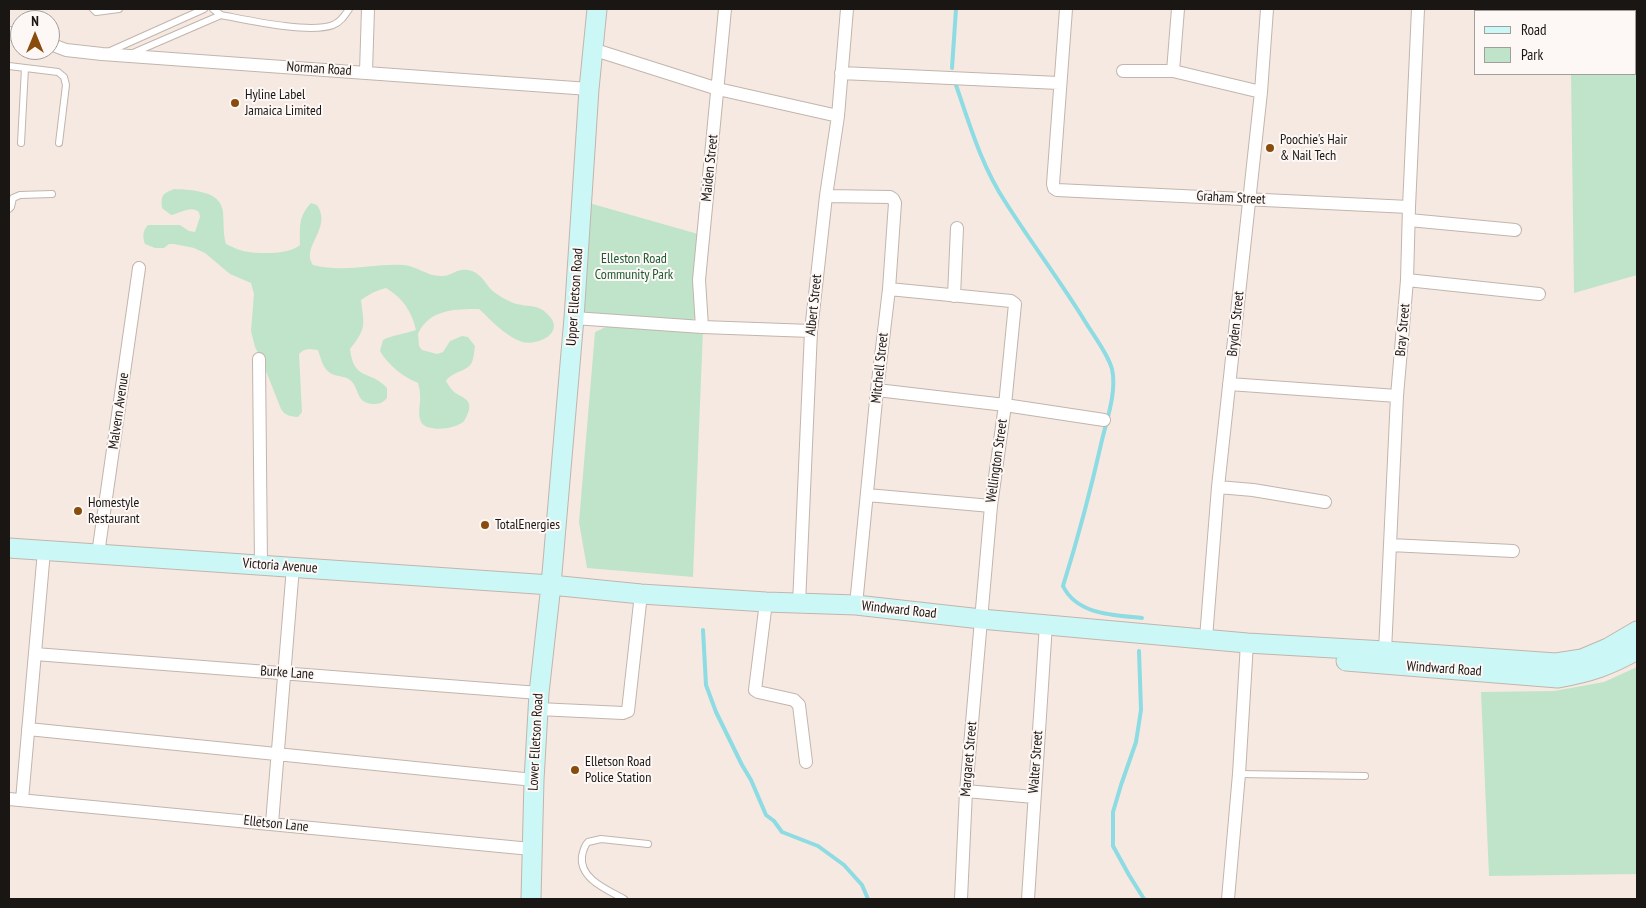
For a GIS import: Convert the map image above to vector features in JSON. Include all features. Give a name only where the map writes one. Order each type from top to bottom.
[{"type":"main road","name":"Upper Elletson Road","points":[[551,585],[574,318],[596,9]]},
{"type":"main road","name":"Victoria Avenue","points":[[9,548],[551,585]]},
{"type":"main road","name":"Windward Road","points":[[551,585],[641,594],[799,604],[856,605],[982,619],[1247,643],[1556,663],[1582,659],[1608,648],[1637,631]]},
{"type":"main road","name":"Lower Elletson Road","points":[[531,899],[531,849],[538,701],[551,585]]},
{"type":"main road","name":"Windward Road","points":[[1247,643],[1290,657],[1558,678],[1589,672],[1616,662],[1637,650]]},
{"type":"street","points":[[366,72],[368,9]]},
{"type":"street","name":"Maiden Street","points":[[702,327],[699,280],[725,9]]},
{"type":"street","name":"Albert Street","points":[[799,604],[811,331],[826,196],[838,116],[847,9]]},
{"type":"street","points":[[841,73],[1060,83],[1066,9]]},
{"type":"street","points":[[1173,71],[1178,9]]},
{"type":"street","name":"Bryden Street","points":[[1206,638],[1218,487],[1261,92],[1267,9]]},
{"type":"street","name":"Bray Street","points":[[1385,651],[1397,396],[1407,280],[1418,9]]},
{"type":"street","name":"Norman Road","points":[[60,48],[127,56],[589,89]]},
{"type":"street","points":[[592,49],[718,89],[838,116]]},
{"type":"street","points":[[1123,71],[1173,71],[1261,92]]},
{"type":"street","name":"Graham Street","points":[[1060,83],[1054,188],[1057,190],[1409,207]]},
{"type":"street","name":"Mitchell Street","points":[[826,196],[890,197],[895,203],[889,289],[856,605]]},
{"type":"street","points":[[1409,220],[1515,230]]},
{"type":"street","points":[[889,289],[954,296],[957,228]]},
{"type":"street","name":"Malvern Avenue","points":[[98,554],[139,268]]},
{"type":"street","points":[[1407,280],[1539,294]]},
{"type":"street","name":"Wellington Street","points":[[954,296],[1011,301],[1015,304],[991,506],[982,619]]},
{"type":"street","points":[[574,318],[702,327],[811,331]]},
{"type":"street","points":[[259,359],[261,565]]},
{"type":"street","points":[[1229,384],[1397,396]]},
{"type":"street","points":[[877,390],[1004,405],[1104,420]]},
{"type":"street","points":[[1218,487],[1253,490],[1325,502]]},
{"type":"street","points":[[867,495],[991,506]]},
{"type":"street","points":[[1390,545],[1513,551]]},
{"type":"street","points":[[22,800],[44,551]]},
{"type":"street","points":[[272,823],[293,567]]},
{"type":"street","name":"Burke Lane","points":[[35,654],[284,672],[538,701],[623,713],[628,711],[641,594]]},
{"type":"street","points":[[766,602],[755,690],[794,700],[798,705],[806,762]]},
{"type":"street","name":"Margaret Street","points":[[961,899],[966,791],[982,619]]},
{"type":"street","name":"Walter Street","points":[[1028,899],[1046,624]]},
{"type":"street","points":[[1228,899],[1239,774],[1247,643]]},
{"type":"street","points":[[28,729],[534,780]]},
{"type":"street","points":[[966,791],[1034,797]]},
{"type":"street","name":"Elletson Lane","points":[[9,798],[531,849]]},
{"type":"lane","points":[[93,9],[96,12],[119,9]]},
{"type":"lane","points":[[102,54],[204,9]]},
{"type":"lane","points":[[213,9],[221,15],[313,29],[334,25],[344,18],[349,9]]},
{"type":"lane","points":[[127,56],[221,15]]},
{"type":"lane","points":[[9,66],[58,72],[64,77],[66,86],[59,143]]},
{"type":"lane","points":[[21,143],[25,68]]},
{"type":"lane","points":[[9,209],[13,198],[20,195],[52,194]]},
{"type":"lane","points":[[1239,774],[1365,776]]},
{"type":"lane","points":[[624,899],[589,877],[583,870],[581,863],[583,849],[588,842],[601,839],[648,844]]},
{"type":"green space","points":[[1636,14],[1637,275],[1574,293],[1571,75],[1636,75]]},
{"type":"green space","points":[[174,189],[204,193],[217,199],[223,212],[226,244],[246,252],[283,252],[296,248],[300,245],[301,222],[304,213],[311,203],[317,205],[321,213],[321,222],[310,251],[313,265],[348,268],[404,265],[440,276],[462,270],[472,271],[479,275],[491,290],[511,302],[542,309],[551,318],[554,324],[553,329],[546,338],[527,343],[510,336],[479,309],[452,310],[436,315],[429,320],[418,334],[419,346],[422,350],[437,354],[443,352],[450,341],[462,336],[468,337],[475,346],[470,365],[452,375],[446,381],[453,391],[469,403],[469,410],[465,420],[449,428],[429,428],[420,419],[418,383],[396,370],[380,351],[383,340],[416,330],[414,323],[406,306],[397,296],[386,288],[379,290],[361,300],[363,315],[362,331],[350,349],[355,366],[359,371],[381,382],[387,388],[387,398],[377,404],[363,401],[350,380],[334,375],[327,370],[322,363],[318,350],[307,349],[299,354],[302,412],[298,417],[288,415],[281,409],[255,347],[251,331],[254,294],[251,283],[230,274],[205,253],[194,248],[169,244],[164,248],[155,248],[145,244],[144,234],[148,225],[180,225],[189,231],[195,232],[200,217],[199,212],[189,209],[171,215],[162,208],[163,196]]},
{"type":"green space","name":"Elleston Road Community Park","points":[[589,203],[698,234],[698,315],[692,320],[581,313]]},
{"type":"green space","points":[[608,326],[703,330],[693,577],[587,568],[579,522],[595,332]]},
{"type":"green space","points":[[1637,667],[1637,874],[1489,876],[1481,692],[1554,691],[1604,682]]},
{"type":"waterway","points":[[952,68],[956,9]]},
{"type":"waterway","points":[[956,85],[977,146],[990,175],[1016,218],[1100,345],[1112,369],[1113,386],[1109,414],[1063,586],[1069,596],[1087,608],[1097,612],[1142,618]]},
{"type":"waterway","points":[[703,630],[706,685],[716,712],[751,780],[766,815],[774,821],[782,832],[818,846],[844,865],[862,885],[868,899]]},
{"type":"waterway","points":[[1139,651],[1141,710],[1136,742],[1113,812],[1113,846],[1144,899]]},
{"type":"place","name":"Hyline Label Jamaica Limited","points":[[235,103]]},
{"type":"place","name":"Poochie's Hair & Nail Tech","points":[[1270,148]]},
{"type":"place","name":"Homestyle Restaurant","points":[[78,511]]},
{"type":"place","name":"TotalEnergies","points":[[485,525]]},
{"type":"place","name":"Elletson Road Police Station","points":[[575,770]]}]
